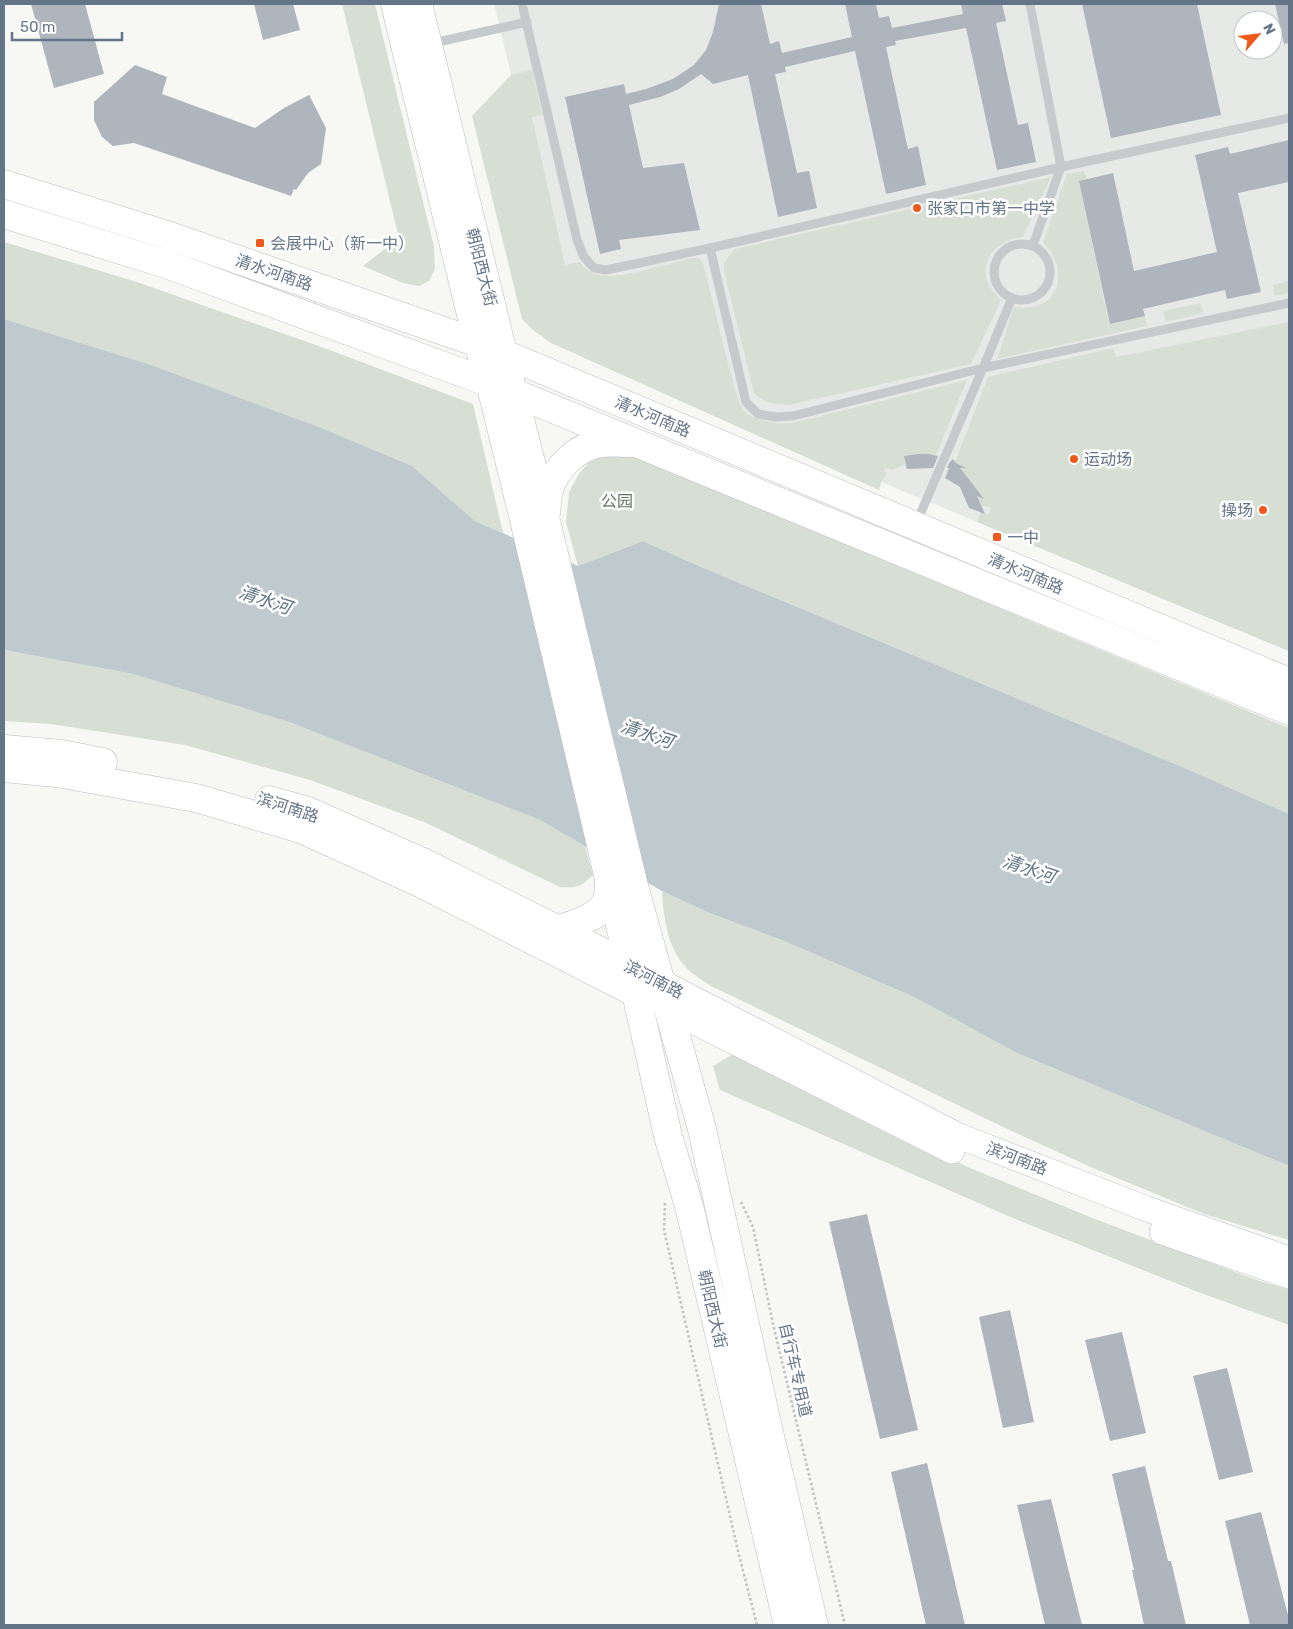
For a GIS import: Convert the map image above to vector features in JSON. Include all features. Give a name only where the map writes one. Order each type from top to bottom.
[{"type":"main road","name":"朝阳西大街","points":[[395,4],[539,523],[635,890],[702,1129],[766,1420],[814,1625]]},
{"type":"main road","name":"朝阳西大街","points":[[418,4],[490,348]]},
{"type":"main road","name":"清水河南路","points":[[4,184],[164,234],[490,348],[1289,682]]},
{"type":"main road","name":"清水河南路","points":[[4,214],[166,264],[502,388],[1289,711]]},
{"type":"main road","points":[[539,523],[549,490],[560,469],[571,458],[588,447],[600,443],[636,443]]},
{"type":"main road","name":"朝阳西大街","points":[[539,523],[609,880],[668,1136],[689,1206],[788,1625]]},
{"type":"main road","name":"滨河南路","points":[[4,749],[61,754],[198,780],[308,811],[427,864],[555,930],[630,966],[664,995],[954,1152],[1207,1249],[1289,1276]]},
{"type":"main road","name":"滨河南路","points":[[4,768],[57,772],[196,798],[301,829],[418,882],[636,993],[664,995],[959,1136],[1147,1209],[1289,1258]]},
{"type":"main road","points":[[555,930],[571,926],[604,906],[608,898],[609,880]]},
{"type":"lane","points":[[522,4],[577,240],[584,257],[594,268],[606,270],[710,248],[1061,167],[1289,118]]},
{"type":"lane","points":[[1030,4],[1061,167],[1033,245]]},
{"type":"lane","points":[[428,45],[527,22]]},
{"type":"lane","points":[[1033,245],[1042,252],[1049,262],[1048,280],[1042,291],[1033,298],[1020,300],[1012,298],[1002,292],[996,283],[993,271],[995,261],[1002,251],[1013,246],[1033,245]]},
{"type":"lane","points":[[710,248],[746,402],[758,414],[775,417],[793,416],[982,368],[1289,303]]},
{"type":"lane","points":[[915,526],[1012,298]]},
{"type":"path","name":"自行车专用道","points":[[737,1194],[753,1227],[773,1324],[845,1625]]},
{"type":"path","points":[[665,1202],[664,1230],[757,1625]]},
{"type":"shaded area","name":"张家口市第一中学","points":[[494,4],[1289,4],[1289,651],[874,479],[576,341]]},
{"type":"green space","points":[[342,4],[375,4],[434,247],[435,269],[429,281],[419,286],[403,283],[363,266],[399,238]]},
{"type":"green space","points":[[532,70],[542,115],[532,117],[565,265],[580,262],[590,272],[607,276],[631,273],[692,258],[699,258],[703,263],[738,400],[743,409],[752,417],[773,422],[792,423],[967,380],[936,455],[918,454],[904,456],[906,464],[892,470],[885,468],[884,471],[887,473],[881,482],[879,490],[551,343],[533,330],[522,319],[472,116],[511,75]]},
{"type":"green space","points":[[1084,171],[1087,179],[1079,181],[1109,324],[1145,316],[1147,326],[997,359],[1014,307],[1029,307],[1042,304],[1051,297],[1056,288],[1058,278],[1057,266],[1052,254],[1043,242],[1067,174]]},
{"type":"green space","points":[[1051,177],[1023,237],[1015,238],[1000,245],[994,250],[987,263],[988,283],[1001,300],[971,364],[789,405],[770,403],[754,393],[724,271],[724,262],[735,249]]},
{"type":"green space","points":[[4,242],[137,282],[327,349],[473,404],[503,533],[475,521],[412,466],[148,364],[4,319]]},
{"type":"green space","points":[[1289,281],[1289,293],[1275,296],[1273,285]]},
{"type":"green space","points":[[1201,303],[1203,313],[1166,322],[1163,311]]},
{"type":"green space","points":[[1289,322],[1289,651],[977,522],[981,512],[989,515],[991,508],[981,505],[977,494],[954,465],[988,377],[1113,348],[1116,357]]},
{"type":"green space","name":"公园","points":[[618,450],[1289,728],[1289,814],[1187,769],[701,567],[643,541],[578,566],[566,522],[569,492],[580,472],[596,455]]},
{"type":"green space","points":[[4,650],[133,674],[289,722],[540,820],[585,846],[593,875],[578,886],[560,887],[424,822],[310,780],[185,745],[51,724],[4,721]]},
{"type":"green space","points":[[662,891],[707,912],[784,941],[914,997],[1015,1052],[1289,1166],[1289,1240],[1204,1214],[1093,1168],[1003,1127],[711,986],[688,969],[674,950],[665,921]]},
{"type":"green space","points":[[738,1051],[834,1103],[970,1168],[1095,1219],[1251,1278],[1289,1290],[1289,1325],[1198,1292],[1020,1221],[720,1090],[713,1066]]},
{"type":"water","name":"清水河","points":[[4,319],[148,364],[321,428],[412,466],[475,521],[578,566],[643,541],[701,567],[1187,769],[1289,814],[1289,1166],[1015,1052],[914,997],[784,941],[707,912],[662,891],[540,820],[289,722],[133,674],[4,650]]},
{"type":"building","points":[[31,4],[85,4],[104,74],[54,88]]},
{"type":"building","points":[[254,4],[293,4],[300,30],[263,40]]},
{"type":"building","points":[[719,4],[761,4],[770,44],[779,41],[782,53],[852,37],[845,4],[876,4],[879,18],[889,16],[892,28],[963,14],[961,4],[1002,4],[1006,21],[996,23],[1018,125],[1028,123],[1036,162],[997,170],[966,28],[895,41],[896,45],[886,47],[908,149],[918,146],[926,185],[886,194],[855,51],[785,67],[786,72],[775,74],[797,173],[809,171],[817,208],[778,217],[748,75],[713,84],[701,74],[679,89],[660,97],[629,105],[643,168],[684,163],[700,230],[619,240],[621,249],[600,254],[565,97],[624,84],[626,94],[673,79],[694,65],[706,50],[713,32]]},
{"type":"building","points":[[1082,4],[1197,4],[1221,115],[1111,138]]},
{"type":"building","points":[[1275,4],[1289,4],[1289,43],[1284,44],[1283,40],[1283,10],[1276,10]]},
{"type":"building","points":[[135,65],[167,77],[162,94],[255,128],[284,108],[309,95],[326,128],[321,164],[308,173],[296,190],[294,189],[291,196],[134,143],[113,146],[102,137],[94,120],[94,102]]},
{"type":"building","points":[[1289,140],[1289,182],[1238,193],[1261,292],[1227,299],[1225,290],[1143,309],[1145,316],[1110,324],[1079,181],[1113,173],[1134,271],[1217,252],[1195,155],[1228,147],[1230,154]]},
{"type":"building","points":[[917,454],[938,456],[933,468],[907,469],[904,456]]},
{"type":"building","points":[[953,459],[956,463],[966,468],[960,468],[984,499],[977,496],[985,514],[969,508],[960,487],[945,478],[949,463]]},
{"type":"building","points":[[867,1214],[918,1430],[880,1439],[829,1222]]},
{"type":"building","points":[[1010,1310],[1034,1422],[1003,1428],[979,1317]]},
{"type":"building","points":[[1122,1332],[1146,1433],[1110,1441],[1085,1340]]},
{"type":"building","points":[[1227,1368],[1253,1472],[1219,1480],[1193,1376]]},
{"type":"building","points":[[927,1463],[965,1625],[926,1625],[891,1472]]},
{"type":"building","points":[[1145,1466],[1186,1625],[1144,1625],[1132,1570],[1134,1570],[1112,1474]]},
{"type":"building","points":[[1051,1499],[1082,1625],[1045,1625],[1017,1505]]},
{"type":"building","points":[[1261,1512],[1289,1625],[1250,1625],[1225,1521]]},
{"type":"place","name":"张家口市第一中学","points":[[917,208]]},
{"type":"place","name":"会展中心（新一中）","points":[[260,243]]},
{"type":"place","name":"运动场","points":[[1074,459]]},
{"type":"place","name":"操场","points":[[1263,510]]},
{"type":"place","name":"一中","points":[[997,537]]}]
